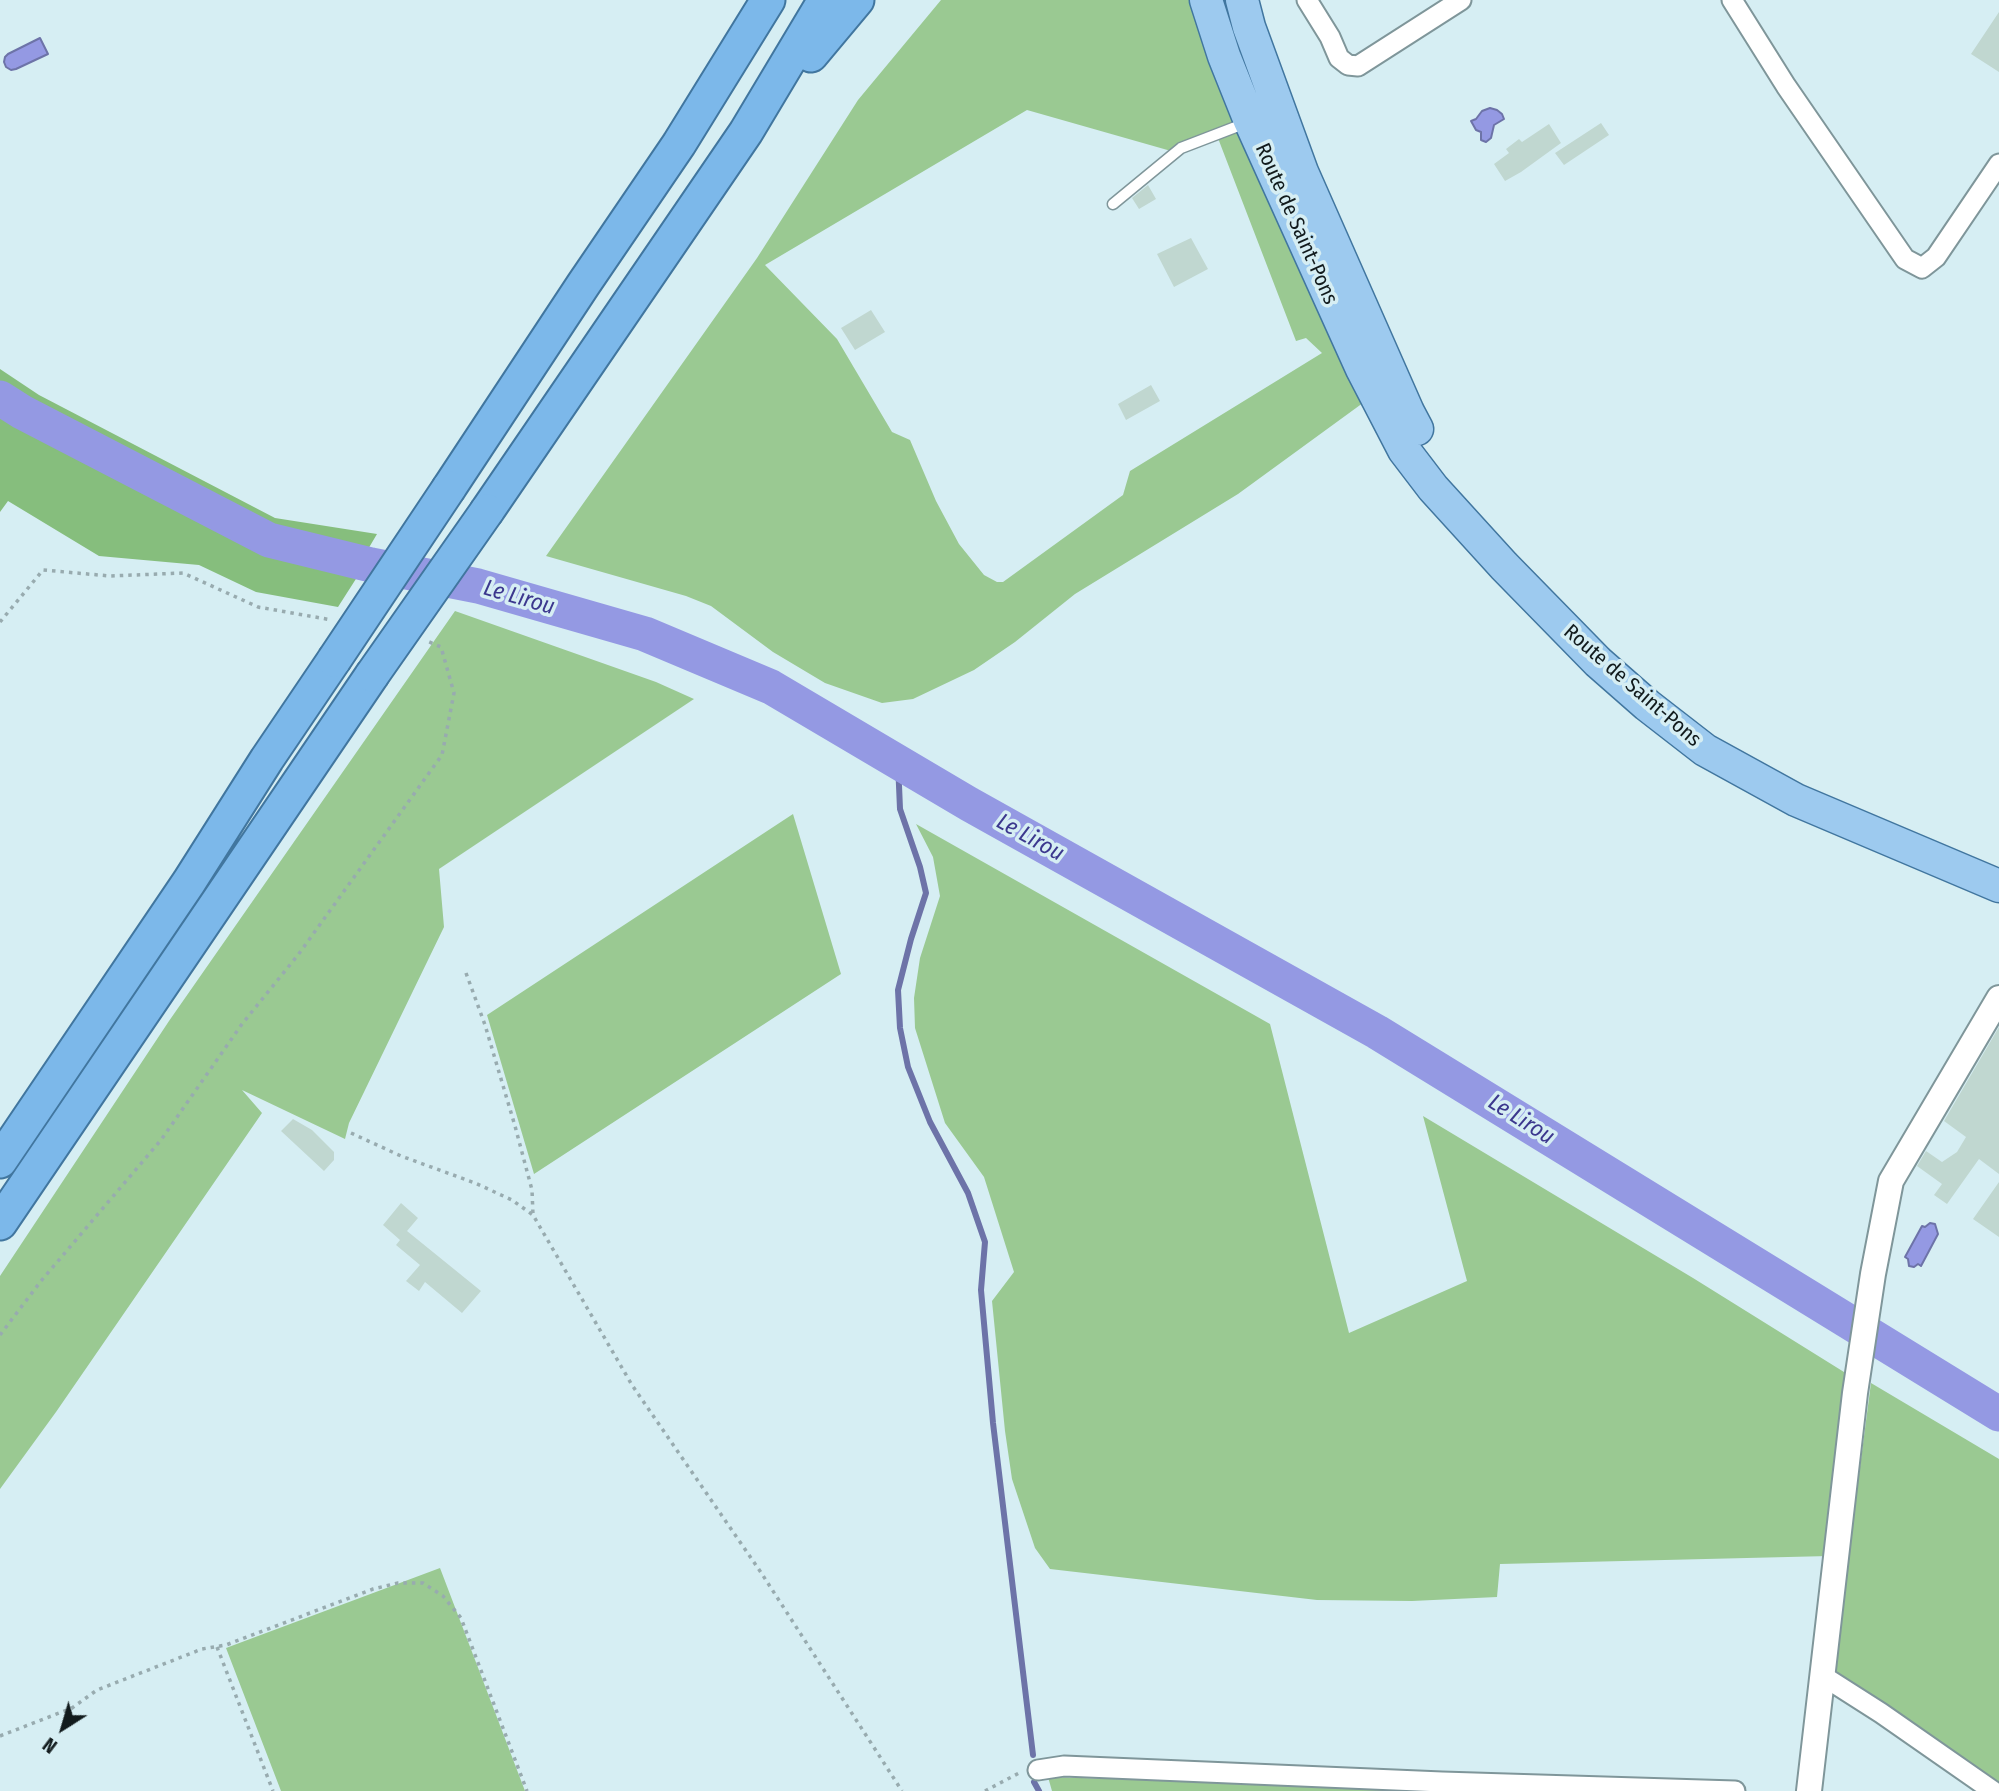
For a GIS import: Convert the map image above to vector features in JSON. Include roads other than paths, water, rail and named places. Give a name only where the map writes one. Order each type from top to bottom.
[{"type":"highway","points":[[679,144],[744,24],[752,0]]},
{"type":"highway","points":[[0,1161],[679,144],[768,0]]},
{"type":"highway","points":[[0,1223],[372,675],[746,132],[825,0]]},
{"type":"highway","points":[[746,132],[857,0]]},
{"type":"main road","name":"Route de Saint-Pons","points":[[1206,0],[1250,121],[1362,369],[1404,450],[1433,488],[1598,662],[1705,750],[1796,800],[1999,886]]},
{"type":"main road","name":"Route de Saint-Pons","points":[[1242,0],[1249,27],[1302,172],[1402,400],[1480,540]]},
{"type":"street","points":[[1307,0],[1330,37],[1339,58],[1348,65],[1359,66],[1461,0]]},
{"type":"street","points":[[1732,0],[1905,259],[1922,268],[1936,257],[1999,164]]},
{"type":"street","points":[[1808,1791],[1855,1394],[1873,1274],[1891,1181],[1999,998]]},
{"type":"street","points":[[1823,1676],[1993,1791]]},
{"type":"street","points":[[1038,1770],[1064,1766],[1735,1791]]},
{"type":"lane","points":[[1113,204],[1181,148],[1250,121]]},
{"type":"water","points":[[40,38],[48,54],[16,69],[6,67],[4,62],[8,54]]},
{"type":"water","points":[[1490,108],[1497,110],[1504,119],[1494,125],[1491,138],[1486,142],[1481,140],[1481,132],[1476,130],[1471,121]]},
{"type":"water","points":[[1935,1224],[1938,1234],[1921,1266],[1909,1266],[1905,1257],[1922,1226]]},
{"type":"waterway","name":"Le Lirou","points":[[0,398],[22,412],[269,540],[371,565],[478,586],[645,634],[771,687],[969,804],[1377,1032],[1999,1414]]},
{"type":"waterway","points":[[898,762],[900,809],[926,893],[898,990],[900,1028],[908,1067],[930,1122],[968,1193],[985,1242],[981,1290],[993,1423],[1033,1755]]},
{"type":"waterway","points":[[1034,1782],[1039,1791]]}]
